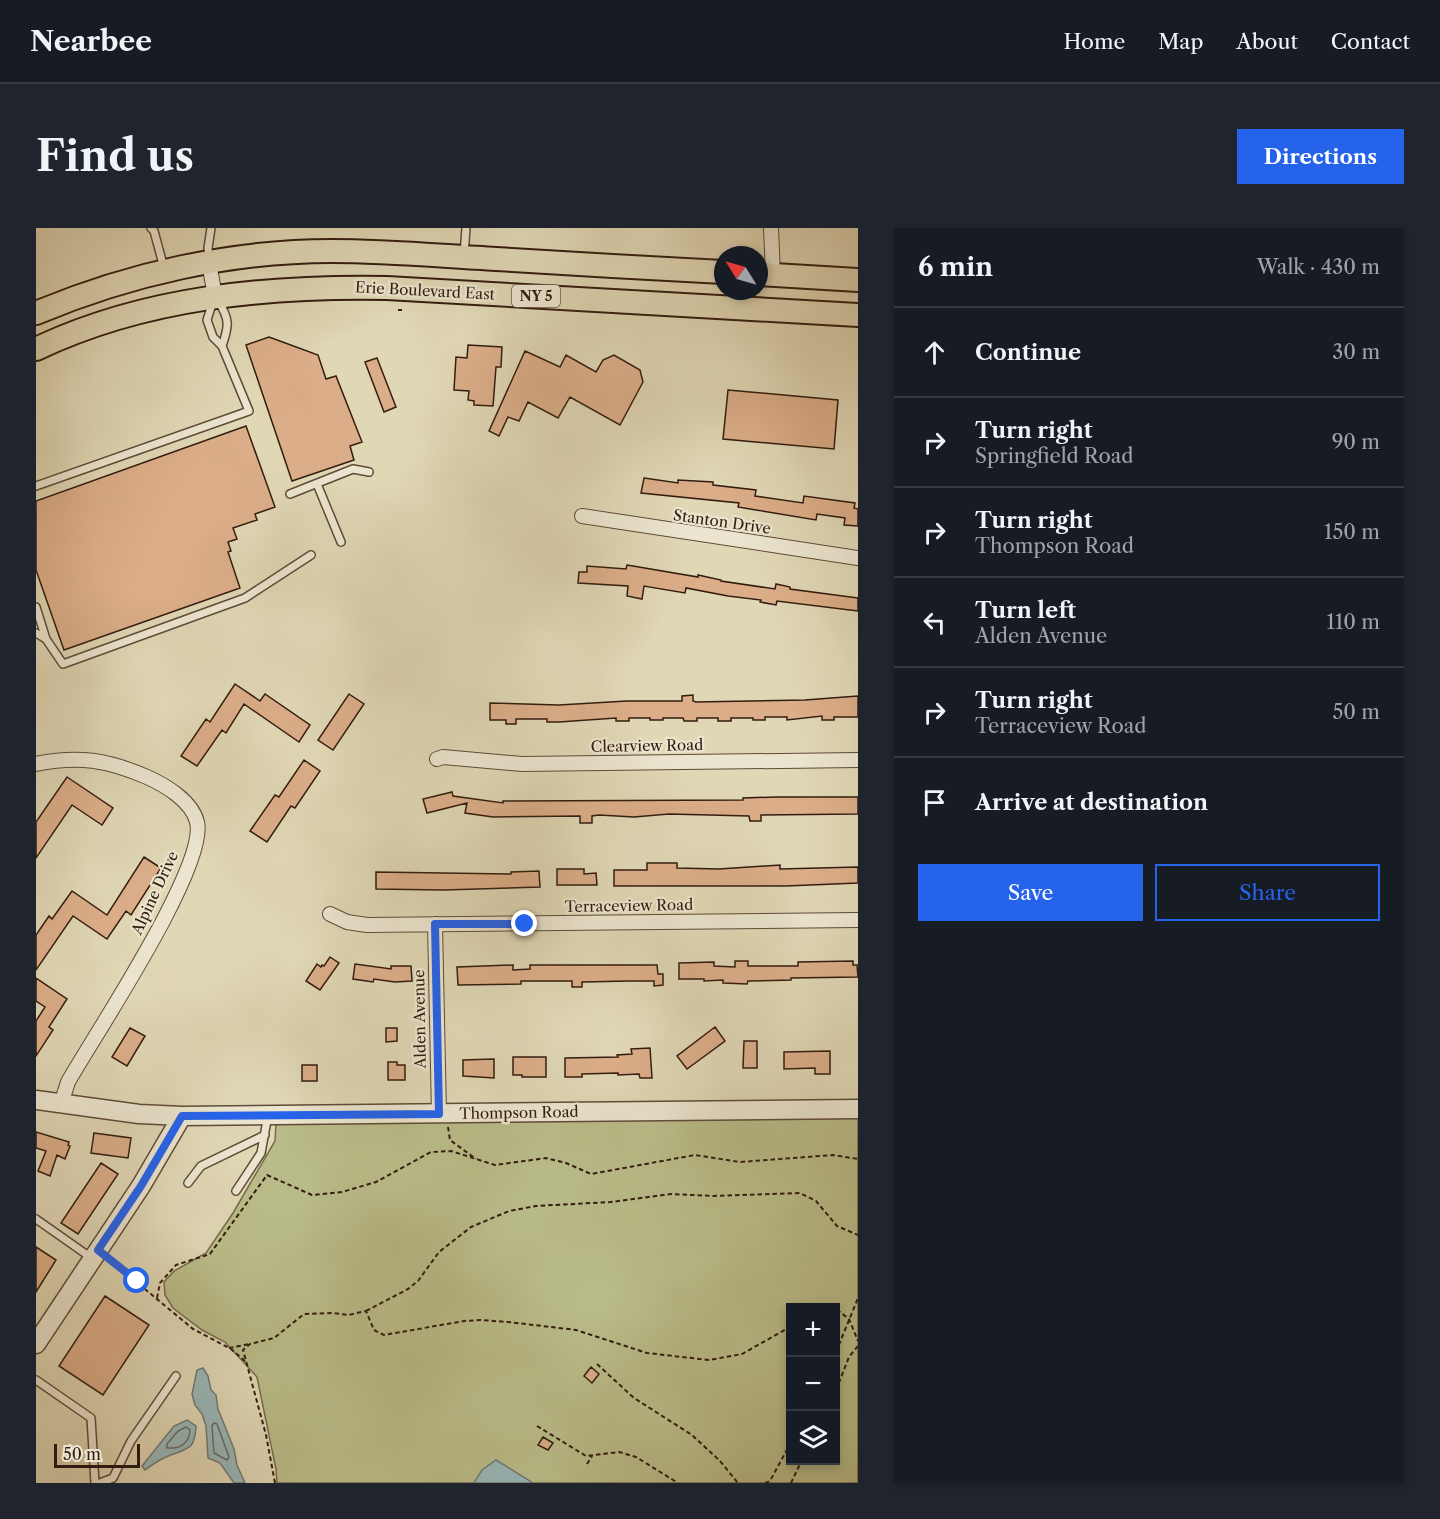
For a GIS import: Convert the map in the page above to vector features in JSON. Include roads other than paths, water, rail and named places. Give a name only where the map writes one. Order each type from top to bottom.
[{"type":"main road","name":"NY 5","points":[[36,313],[69,299],[165,271],[247,257],[330,251],[714,271]]},
{"type":"main road","points":[[768,275],[858,280]]},
{"type":"main road","name":"Erie Boulevard East","points":[[36,349],[61,337],[129,315],[215,296],[308,288],[387,288],[858,315]]},
{"type":"street","points":[[768,256],[771,228]]},
{"type":"street","points":[[209,263],[215,296]]},
{"type":"street","name":"Stanton Drive","points":[[582,516],[858,558]]},
{"type":"street","name":"Clearview Road","points":[[437,759],[443,757],[522,764],[858,760]]},
{"type":"street","name":"Alpine Drive","points":[[36,764],[60,759],[79,759],[105,762],[130,770],[164,785],[179,796],[194,815],[198,828],[190,862],[156,934],[68,1082],[61,1104]]},
{"type":"street","name":"Terraceview Road","points":[[330,914],[347,922],[367,925],[858,920]]},
{"type":"street","name":"Alden Avenue","points":[[435,924],[442,1114]]},
{"type":"street","name":"Thompson Road","points":[[36,1100],[139,1114],[182,1116],[858,1109]]},
{"type":"street","points":[[36,1344],[141,1186],[182,1116]]},
{"type":"lane","points":[[152,228],[165,271]]},
{"type":"lane","points":[[209,263],[208,248],[211,228]]},
{"type":"lane","points":[[464,257],[466,228]]},
{"type":"lane","points":[[36,486],[249,411],[222,346],[213,337],[207,320],[215,296]]},
{"type":"lane","points":[[215,296],[225,312],[229,328],[222,346]]},
{"type":"lane","points":[[290,494],[353,469],[369,472]]},
{"type":"lane","points":[[317,484],[341,542]]},
{"type":"lane","points":[[36,607],[46,639],[63,664],[245,598],[311,555]]},
{"type":"lane","points":[[36,633],[46,639]]},
{"type":"lane","points":[[236,1191],[261,1153],[268,1115]]},
{"type":"lane","points":[[188,1183],[201,1166],[265,1135]]},
{"type":"lane","points":[[36,1220],[95,1254]]},
{"type":"lane","points":[[100,1483],[113,1478],[131,1442],[176,1376]]},
{"type":"lane","points":[[36,1380],[91,1418],[95,1483]]},
{"type":"water","points":[[203,1368],[208,1376],[211,1390],[216,1395],[218,1409],[245,1483],[234,1483],[220,1463],[208,1458],[206,1426],[192,1394],[197,1370]]},
{"type":"water","points":[[187,1420],[196,1426],[193,1443],[183,1451],[161,1459],[145,1470],[142,1466],[174,1426]]},
{"type":"water","points":[[496,1460],[533,1483],[474,1483],[482,1470]]}]
